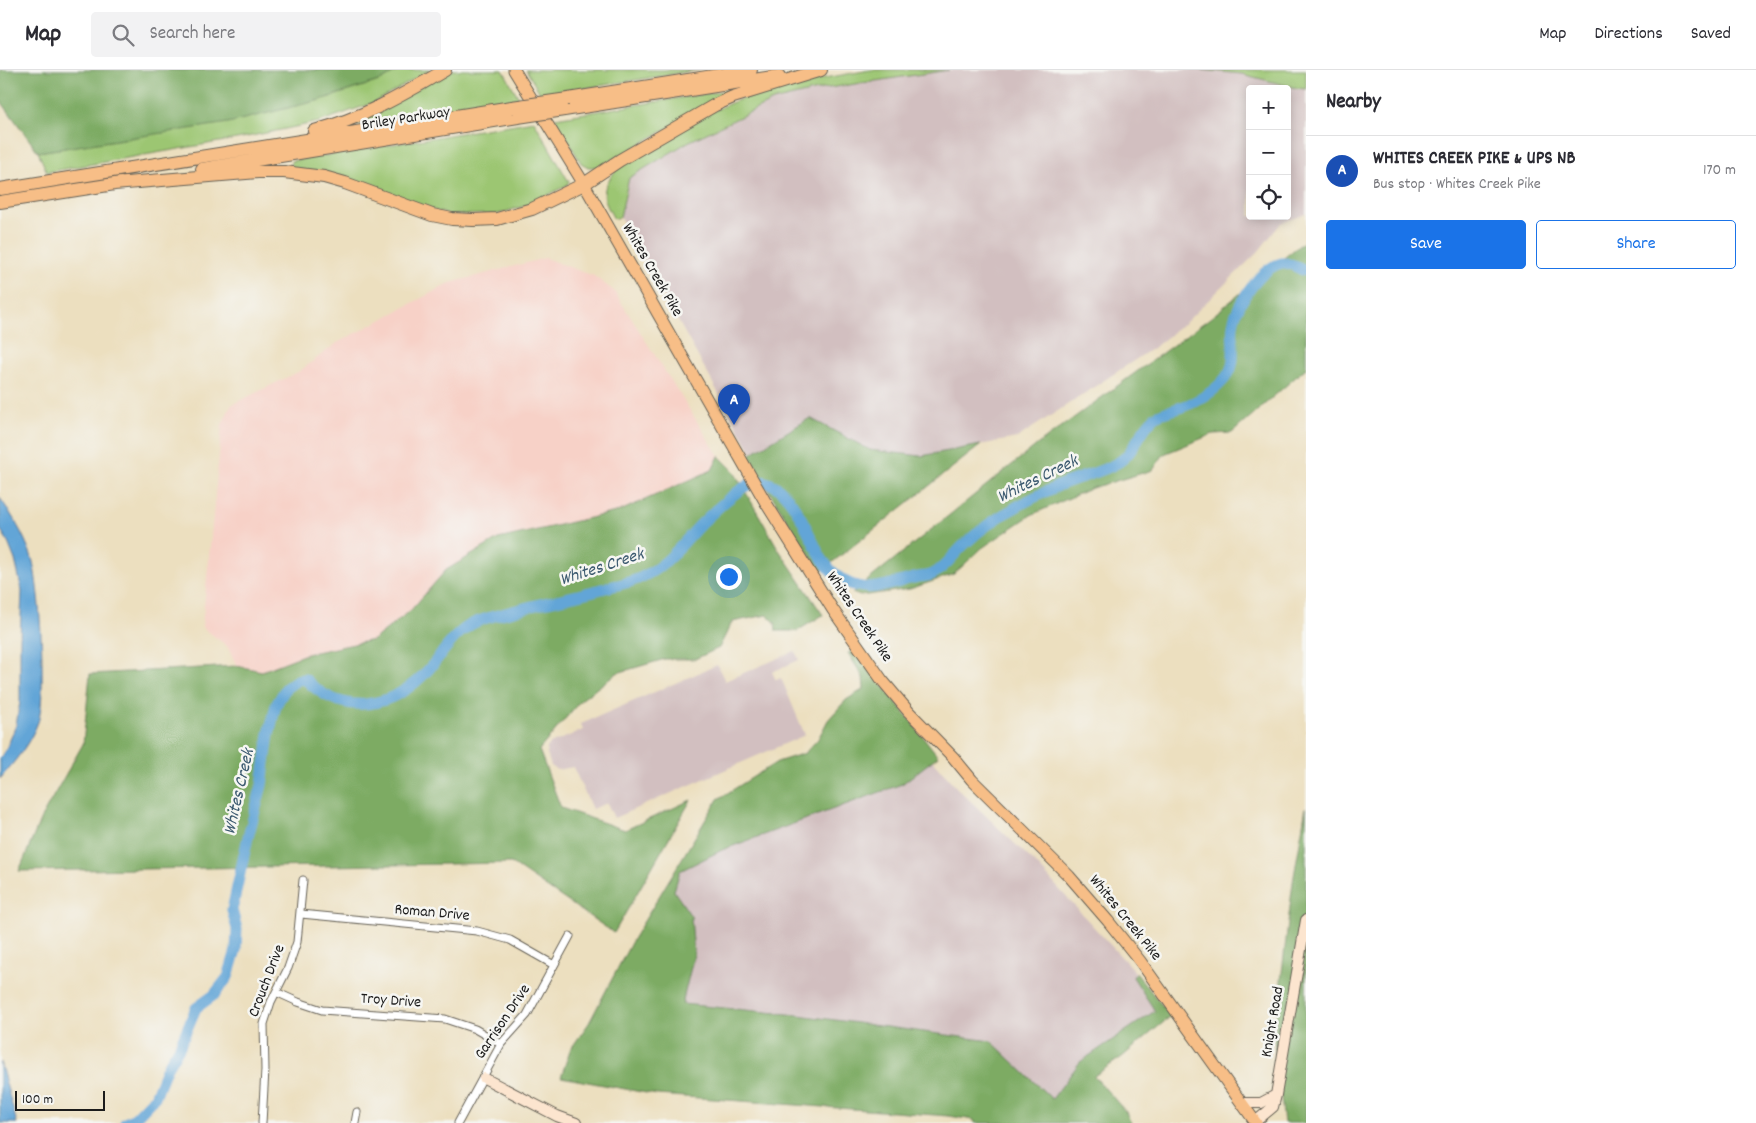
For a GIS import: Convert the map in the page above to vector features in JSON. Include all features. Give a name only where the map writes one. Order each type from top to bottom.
[{"type":"highway","points":[[214,155],[355,119],[377,109],[445,70]]},
{"type":"highway","name":"Briley Parkway","points":[[566,104],[751,70]]},
{"type":"highway","name":"Briley Parkway","points":[[0,189],[214,155],[818,70]]},
{"type":"highway","points":[[114,184],[258,172],[303,174],[345,183],[432,215],[452,219],[497,219],[532,209],[584,184],[620,160],[715,104],[822,70]]},
{"type":"highway","name":"Briley Parkway","points":[[0,202],[114,184],[515,112]]},
{"type":"main road","name":"Whites Creek Pike","points":[[514,70],[584,184],[766,503],[833,610],[882,680],[972,780],[1069,876],[1108,921],[1140,961],[1256,1122]]},
{"type":"street","name":"Crouch Drive","points":[[262,1123],[265,1070],[264,1024],[297,942],[303,880]]},
{"type":"street","name":"Roman Drive","points":[[301,914],[477,931],[510,940],[554,965]]},
{"type":"street","name":"Knight Road","points":[[1256,1122],[1273,1107],[1276,1095],[1306,920]]},
{"type":"street","name":"Garrison Drive","points":[[458,1123],[501,1044],[527,1015],[570,936]]},
{"type":"street","name":"Troy Drive","points":[[276,992],[322,1010],[445,1019],[475,1029],[501,1044]]},
{"type":"street","points":[[484,1078],[574,1123]]},
{"type":"street","points":[[1242,1103],[1261,1103],[1276,1095]]},
{"type":"street","points":[[355,1123],[357,1112]]},
{"type":"shaded area","points":[[949,70],[1201,70],[1242,74],[1284,85],[1246,85],[1246,220],[1289,220],[1281,223],[1258,252],[1186,322],[1156,346],[1017,438],[921,456],[870,450],[810,418],[752,453],[620,217],[628,178],[688,142],[773,101],[822,89]]},
{"type":"shaded area","points":[[1291,87],[1306,89],[1306,214],[1291,219]]},
{"type":"shaded area","points":[[545,258],[594,276],[614,291],[719,456],[712,470],[620,511],[498,539],[446,570],[411,610],[373,640],[306,654],[262,671],[237,666],[227,646],[202,627],[222,425],[231,405],[300,371],[337,343],[450,283]]},
{"type":"shaded area","points":[[795,651],[799,660],[772,672],[776,680],[781,678],[805,735],[614,818],[607,803],[592,809],[573,767],[557,770],[551,766],[547,748],[550,744],[583,730],[581,724],[717,665],[725,681]]},
{"type":"shaded area","points":[[932,760],[957,788],[1037,865],[1136,973],[1133,977],[1155,1011],[1080,1062],[1052,1100],[991,1041],[798,1015],[682,1004],[694,955],[674,891],[680,871],[722,850],[902,784]]},
{"type":"green space","points":[[0,70],[399,70],[382,80],[320,100],[228,123],[38,152],[0,100]]},
{"type":"green space","points":[[399,70],[430,70],[373,103],[319,122],[242,138],[47,172],[38,152],[228,122],[320,100],[382,80]]},
{"type":"green space","points":[[451,70],[503,70],[519,98],[346,127]]},
{"type":"green space","points":[[526,70],[699,70],[541,95]]},
{"type":"green space","points":[[870,70],[949,70],[822,89],[773,101],[688,142],[629,178],[620,217],[614,219],[604,193],[608,182],[617,169],[660,141],[721,107],[752,95],[803,82]]},
{"type":"green space","points":[[1201,70],[1306,70],[1306,89],[1296,88],[1291,85],[1242,74]]},
{"type":"green space","points":[[729,90],[731,93],[599,167],[588,167],[581,163],[555,118]]},
{"type":"green space","points":[[534,121],[569,182],[567,185],[531,204],[498,214],[450,215],[292,170],[291,161]]},
{"type":"green space","points":[[1306,240],[1306,368],[1232,433],[1213,434],[1164,454],[1153,470],[1092,488],[1031,515],[982,548],[954,574],[910,589],[860,596],[852,593],[1038,444],[1210,318]]},
{"type":"green space","points":[[810,418],[870,450],[921,456],[981,445],[820,572],[748,458],[752,453]]},
{"type":"green space","points":[[719,456],[733,470],[779,550],[823,615],[797,631],[776,631],[775,622],[767,615],[732,622],[719,648],[695,659],[665,659],[617,673],[581,700],[539,750],[561,808],[625,830],[691,800],[614,933],[511,863],[19,871],[42,816],[83,744],[90,674],[237,666],[262,671],[306,654],[373,640],[411,610],[446,570],[498,539],[620,511],[712,470]]},
{"type":"green space","points":[[855,649],[938,756],[902,784],[722,850],[680,871],[674,891],[691,916],[694,955],[682,1004],[798,1015],[991,1041],[1052,1099],[1080,1062],[1155,1011],[1133,977],[1136,973],[1171,1016],[1122,1057],[1094,1076],[1126,1112],[1131,1123],[975,1123],[974,1120],[949,1116],[657,1095],[561,1077],[570,1050],[589,1023],[632,941],[718,799],[777,762],[805,753],[818,739],[828,720],[846,700],[864,689],[863,677],[848,653]]},
{"type":"green space","points":[[1306,807],[1306,1123],[1284,1123],[1274,1038],[1293,882]]},
{"type":"water","points":[[0,498],[25,540],[34,568],[40,612],[42,690],[41,709],[35,730],[17,759],[0,779],[0,759],[16,725],[20,702],[22,591],[15,560],[7,540],[0,529]]},
{"type":"water","points":[[0,1062],[2,1069],[17,1123],[0,1123]]},
{"type":"waterway","name":"Whites Creek","points":[[125,1123],[135,1118],[155,1097],[167,1067],[179,1048],[196,1008],[214,995],[228,977],[236,950],[237,929],[232,910],[262,785],[269,734],[276,705],[286,688],[297,680],[305,679],[320,692],[336,700],[352,704],[368,704],[385,700],[400,693],[415,682],[429,669],[460,632],[474,623],[490,617],[629,582],[651,572],[666,561],[726,501],[743,488],[758,482],[771,484],[782,492],[801,518],[822,559],[833,572],[847,582],[857,586],[872,587],[931,575],[942,568],[977,533],[1000,516],[1065,483],[1106,469],[1119,462],[1125,458],[1145,428],[1155,417],[1192,403],[1211,392],[1231,370],[1234,320],[1252,286],[1267,271],[1282,263],[1306,271]]},
{"type":"place","name":"WHITES CREEK PIKE & UPS NB","points":[[734,425]]}]
